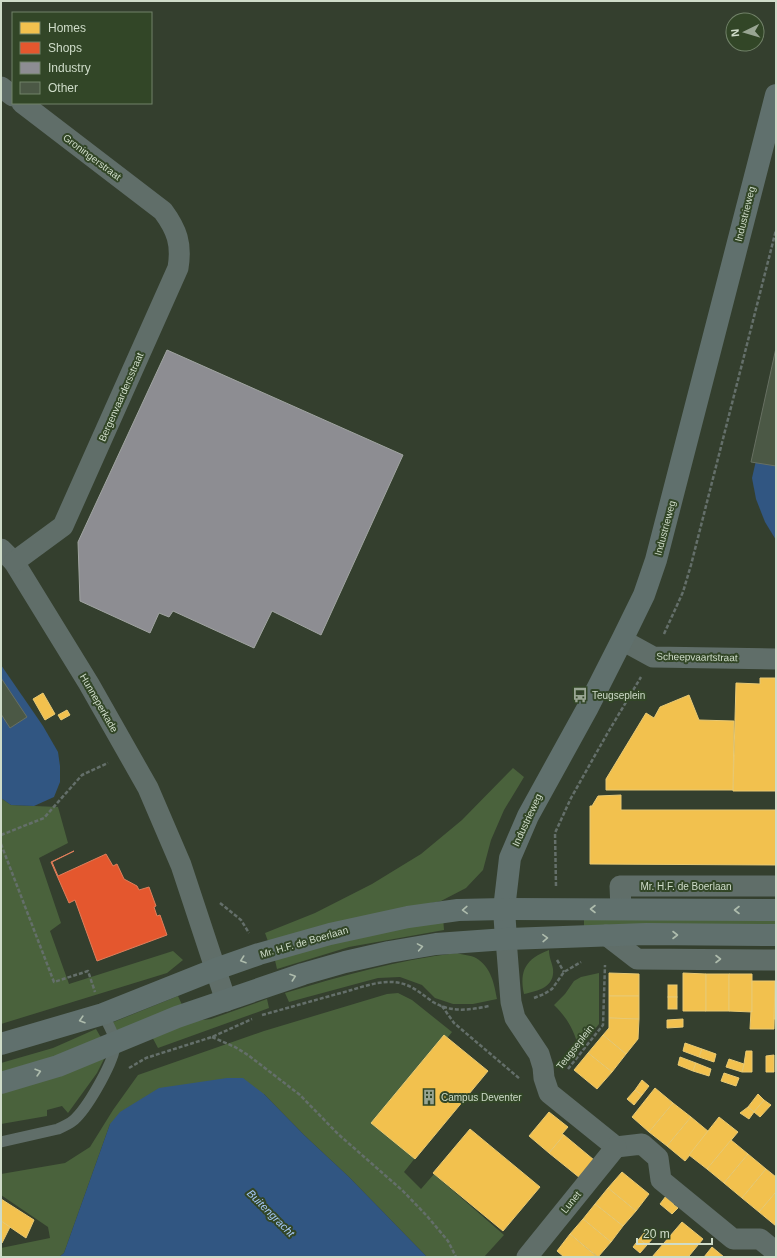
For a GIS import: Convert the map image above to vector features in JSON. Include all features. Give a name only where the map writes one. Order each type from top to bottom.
[{"type":"street","points":[[1,87],[12,95]]},
{"type":"street","name":"Industrieweg","points":[[506,939],[504,909],[510,858],[528,816],[587,709],[622,640],[644,595],[656,560],[776,95]]},
{"type":"street","name":"Groningerstraat","points":[[23,104],[163,211]]},
{"type":"street","name":"Bergenvaardersstraat","points":[[7,556],[63,526],[178,268],[180,246],[172,223],[163,211]]},
{"type":"street","name":"Hunneperkade","points":[[7,556],[89,684],[148,788],[181,865],[226,1001]]},
{"type":"street","name":"Scheepvaartstraat","points":[[622,640],[653,657],[776,659]]},
{"type":"street","name":"Mr. H.F. de Boerlaan","points":[[621,910],[620,886],[776,886]]},
{"type":"street","name":"Mr. H.F. de Boerlaan","points":[[1,1044],[103,1014],[216,969],[259,954],[330,934],[408,917],[458,910],[504,909],[776,910]]},
{"type":"street","points":[[606,935],[637,959],[776,960]]},
{"type":"street","points":[[1,1083],[58,1066],[177,1017],[345,962],[389,952],[436,944],[506,939],[606,935],[776,935]]},
{"type":"street","points":[[506,939],[511,1002],[515,1018],[539,1054],[546,1086],[616,1147],[642,1144],[658,1158],[661,1180],[733,1239],[760,1239],[776,1252]]},
{"type":"street","name":"Lunet","points":[[527,1257],[616,1147]]},
{"type":"lane","points":[[1,1142],[58,1129],[67,1125],[76,1118],[104,1076],[111,1061],[115,1042],[103,1014]]},
{"type":"path","points":[[1,835],[44,818],[82,775],[128,754]]},
{"type":"path","points":[[1,844],[54,982],[88,971],[103,1014]]},
{"type":"path","points":[[217,902],[241,920],[248,930],[259,954]]},
{"type":"path","name":"Teugseplein","points":[[546,1086],[603,1025],[605,958],[637,959]]},
{"type":"path","points":[[131,1066],[146,1058],[212,1037],[252,1019],[370,985],[392,982],[404,984],[415,988],[442,1006],[454,1010],[464,1010],[511,1002],[544,994],[552,989],[564,972],[579,962],[586,960]]},
{"type":"path","points":[[269,986],[278,1011]]},
{"type":"path","points":[[442,1006],[454,1023],[520,1079],[546,1086]]},
{"type":"path","points":[[212,1037],[235,1047],[248,1055],[300,1095],[338,1134],[403,1191],[448,1241],[456,1257]]},
{"type":"green space","points":[[513,768],[524,777],[504,810],[491,840],[483,870],[466,888],[441,901],[390,912],[269,944],[265,933],[315,913],[372,884],[421,854],[462,820]]},
{"type":"green space","points":[[1,798],[11,805],[58,807],[68,843],[39,858],[61,923],[50,931],[69,984],[173,951],[183,960],[167,973],[1,1024]]},
{"type":"green space","points":[[584,915],[776,916],[776,928],[584,927]]},
{"type":"green space","points":[[443,917],[444,930],[349,947],[277,969],[274,956]]},
{"type":"green space","points":[[549,950],[553,969],[551,980],[540,990],[524,994],[523,978],[526,966],[535,957]]},
{"type":"green space","points":[[457,953],[474,957],[485,966],[493,981],[497,999],[473,1004],[453,1004],[435,998],[422,985],[400,977],[378,978],[289,1002],[285,993],[370,969]]},
{"type":"green space","points":[[599,973],[599,1024],[579,1049],[570,1025],[554,1005],[565,994],[574,981],[581,977]]},
{"type":"green space","points":[[398,993],[412,1000],[452,1032],[392,1107],[431,1138],[404,1172],[421,1189],[434,1174],[504,1235],[484,1257],[427,1257],[349,1177],[304,1135],[264,1094],[110,1124],[64,1253],[59,1257],[1,1257],[1,1248],[50,1238],[48,1227],[1,1195],[1,1174],[65,1163],[90,1147],[113,1110],[138,1075],[264,1031],[387,994]]},
{"type":"green space","points":[[178,996],[183,1007],[116,1034],[111,1023]]},
{"type":"green space","points":[[267,999],[269,1008],[158,1048],[150,1033],[176,1023],[211,1019]]},
{"type":"green space","points":[[96,1029],[103,1041],[1,1076],[1,1063],[53,1048]]},
{"type":"green space","points":[[107,1053],[97,1073],[68,1113],[62,1106],[47,1110],[47,1116],[1,1124],[1,1086]]},
{"type":"water","points":[[776,373],[776,540],[765,522],[756,499],[752,478]]},
{"type":"water","points":[[1,665],[43,726],[58,752],[60,782],[54,797],[34,806],[11,805],[1,798]]},
{"type":"water","name":"Buitengracht","points":[[227,1078],[243,1078],[264,1094],[304,1135],[349,1177],[427,1257],[59,1257],[64,1253],[110,1124],[120,1112],[159,1088]]},
{"type":"building: Homes","points":[[760,678],[776,678],[776,791],[733,791],[736,683],[760,684]]},
{"type":"building: Homes","points":[[43,693],[55,714],[45,720],[33,699]]},
{"type":"building: Homes","points":[[689,695],[699,720],[734,721],[733,790],[606,790],[606,779],[646,713],[654,718],[660,707]]},
{"type":"building: Homes","points":[[67,710],[70,715],[61,720],[58,715]]},
{"type":"building: Homes","points":[[621,795],[621,810],[776,810],[776,865],[590,864],[590,806],[592,806],[598,796]]},
{"type":"building: Homes","points":[[609,973],[639,974],[639,996],[609,996]]},
{"type":"building: Homes","points":[[683,973],[706,974],[706,1011],[683,1011]]},
{"type":"building: Homes","points":[[706,974],[729,974],[729,1011],[706,1011]]},
{"type":"building: Homes","points":[[729,974],[752,974],[752,1012],[729,1011]]},
{"type":"building: Homes","points":[[752,981],[775,981],[774,1029],[750,1029],[751,1011],[752,1012]]},
{"type":"building: Homes","points":[[775,981],[776,1019],[774,1019]]},
{"type":"building: Homes","points":[[668,985],[677,985],[677,997],[668,997]]},
{"type":"building: Homes","points":[[609,996],[639,996],[639,1019],[609,1018]]},
{"type":"building: Homes","points":[[668,997],[677,997],[677,1009],[668,1009]]},
{"type":"building: Homes","points":[[609,1018],[639,1019],[638,1039],[626,1054],[603,1035],[609,1028]]},
{"type":"building: Homes","points":[[683,1019],[683,1027],[667,1028],[667,1020]]},
{"type":"building: Homes","name":"Campus Deventer","points":[[444,1035],[488,1071],[415,1159],[371,1123]]},
{"type":"building: Homes","points":[[603,1035],[626,1054],[612,1072],[588,1053]]},
{"type":"building: Homes","points":[[685,1043],[702,1049],[699,1057],[683,1051]]},
{"type":"building: Homes","points":[[702,1049],[716,1054],[714,1062],[699,1057]]},
{"type":"building: Homes","points":[[746,1051],[752,1051],[752,1072],[742,1072]]},
{"type":"building: Homes","points":[[588,1053],[612,1072],[597,1089],[574,1070]]},
{"type":"building: Homes","points":[[774,1055],[774,1072],[766,1072],[766,1056]]},
{"type":"building: Homes","points":[[680,1057],[696,1063],[693,1071],[678,1065]]},
{"type":"building: Homes","points":[[729,1059],[744,1064],[742,1072],[726,1067]]},
{"type":"building: Homes","points":[[696,1063],[711,1069],[709,1076],[693,1071]]},
{"type":"building: Homes","points":[[724,1073],[739,1078],[736,1086],[721,1081]]},
{"type":"building: Homes","points":[[642,1080],[649,1086],[642,1095],[635,1090]]},
{"type":"building: Homes","points":[[655,1088],[673,1103],[649,1132],[632,1117]]},
{"type":"building: Homes","points":[[635,1090],[642,1095],[634,1105],[627,1099]]},
{"type":"building: Homes","points":[[758,1094],[764,1100],[754,1112],[748,1107]]},
{"type":"building: Homes","points":[[764,1100],[771,1105],[760,1117],[754,1112]]},
{"type":"building: Homes","points":[[673,1103],[691,1117],[667,1146],[649,1132]]},
{"type":"building: Homes","points":[[748,1107],[754,1112],[749,1119],[740,1113]]},
{"type":"building: Homes","points":[[549,1112],[568,1127],[562,1134],[564,1135],[549,1153],[529,1136]]},
{"type":"building: Homes","points":[[691,1117],[709,1132],[685,1161],[667,1146]]},
{"type":"building: Homes","points":[[719,1117],[738,1132],[707,1169],[689,1155]]},
{"type":"building: Homes","points":[[470,1129],[540,1187],[503,1231],[433,1173]]},
{"type":"building: Homes","points":[[564,1135],[594,1160],[580,1178],[549,1153]]},
{"type":"building: Homes","points":[[731,1140],[748,1154],[724,1183],[707,1169]]},
{"type":"building: Homes","points":[[748,1154],[766,1169],[742,1198],[724,1183]]},
{"type":"building: Homes","points":[[766,1169],[776,1177],[776,1192],[759,1212],[742,1198]]},
{"type":"building: Homes","points":[[622,1172],[649,1194],[636,1211],[608,1188]]},
{"type":"building: Homes","points":[[608,1188],[636,1211],[623,1226],[595,1204]]},
{"type":"building: Homes","points":[[776,1192],[776,1226],[759,1212]]},
{"type":"building: Homes","points":[[666,1196],[674,1202],[673,1204],[678,1208],[672,1214],[660,1204]]},
{"type":"building: Homes","points":[[1,1199],[34,1220],[26,1238],[1,1221]]},
{"type":"building: Homes","points":[[595,1204],[623,1226],[611,1242],[583,1219]]},
{"type":"building: Homes","points":[[583,1219],[611,1242],[598,1257],[570,1234]]},
{"type":"building: Homes","points":[[1,1221],[10,1227],[2,1243],[1,1242]]},
{"type":"building: Homes","points":[[682,1222],[703,1239],[689,1256],[652,1257]]},
{"type":"building: Homes","points":[[646,1231],[654,1237],[647,1245],[639,1239]]},
{"type":"building: Homes","points":[[570,1234],[597,1257],[564,1257],[557,1251]]},
{"type":"building: Homes","points":[[639,1239],[647,1245],[640,1253],[633,1247]]},
{"type":"building: Homes","points":[[712,1247],[724,1257],[704,1257]]},
{"type":"building: Shops","points":[[74,851],[52,862],[58,876],[106,854],[113,866],[117,864],[124,879],[137,886],[139,890],[149,887],[156,906],[154,907],[157,916],[160,915],[167,935],[97,961],[75,900],[69,903],[51,862]]},
{"type":"building: Industry","points":[[167,350],[403,455],[321,635],[272,611],[254,648],[173,611],[169,617],[159,613],[150,633],[80,601],[78,542]]},
{"type":"building: Other","points":[[776,348],[776,466],[751,462]]},
{"type":"building: Other","points":[[1,678],[27,717],[10,728],[1,714]]},
{"type":"place","name":"Teugseplein","points":[[580,695]]},
{"type":"place","name":"Campus Deventer","points":[[429,1097]]}]
